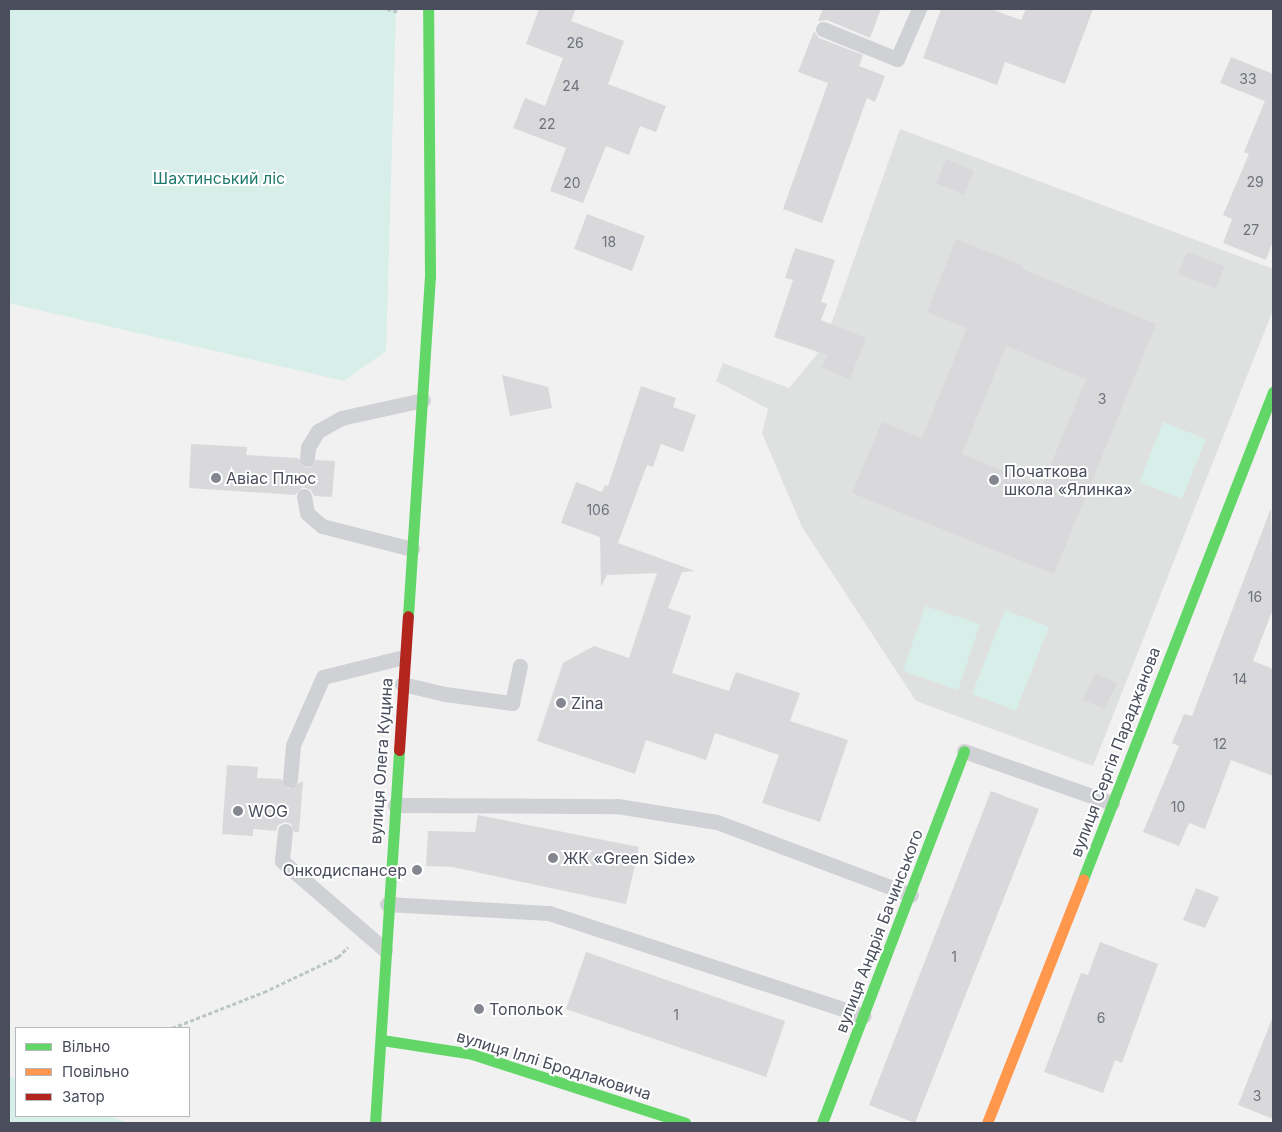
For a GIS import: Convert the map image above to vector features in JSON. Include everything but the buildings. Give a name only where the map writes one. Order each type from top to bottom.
[{"type":"street","name":"вулиця Олега Куцина","points":[[375,1123],[382,1040],[385,950],[423,400],[432,238],[428,9]]},
{"type":"street","name":"вулиця Сергія Параджанова","points":[[987,1123],[1273,392]]},
{"type":"street","name":"вулиця Андрія Бачинського","points":[[822,1123],[911,895],[964,751]]},
{"type":"street","name":"вулиця Іллі Бродлаковича","points":[[382,1040],[472,1054],[685,1123]]},
{"type":"lane","points":[[823,29],[897,59],[919,9]]},
{"type":"lane","points":[[306,459],[308,447],[318,431],[341,418],[423,400]]},
{"type":"lane","points":[[304,496],[306,513],[322,526],[412,549]]},
{"type":"lane","points":[[290,780],[293,745],[323,677],[404,657]]},
{"type":"lane","points":[[402,684],[445,694],[512,703],[520,666]]},
{"type":"lane","points":[[964,751],[1112,803]]},
{"type":"lane","points":[[395,806],[618,806],[717,822],[911,895]]},
{"type":"lane","points":[[285,832],[282,861],[385,950]]},
{"type":"lane","points":[[388,904],[548,913],[864,1016]]},
{"type":"path","points":[[175,1027],[264,992],[338,956],[365,932]]},
{"type":"shaded area","name":"Початкова школа «Ялинка»","points":[[900,129],[1273,269],[1273,310],[1093,766],[916,701],[802,527],[762,433],[768,409],[716,381],[723,363],[789,388],[823,347]]},
{"type":"green space","name":"Шахтинський ліс","points":[[9,9],[396,9],[386,351],[344,381],[9,303]]},
{"type":"green space","points":[[1163,422],[1206,439],[1182,499],[1139,482]]},
{"type":"green space","points":[[925,606],[980,624],[958,690],[903,671]]},
{"type":"green space","points":[[1005,610],[1049,627],[1016,711],[972,694]]},
{"type":"green space","points":[[9,1076],[15,1079],[15,1117],[112,1117],[128,1123],[9,1123]]},
{"type":"traffic: fast","points":[[408,616],[430,276],[428,9]]},
{"type":"traffic: fast","points":[[1083,879],[1273,392]]},
{"type":"traffic: fast","points":[[375,1123],[399,750]]},
{"type":"traffic: fast","points":[[822,1123],[964,751]]},
{"type":"traffic: fast","points":[[382,1040],[472,1054],[685,1123]]},
{"type":"traffic: slow","points":[[987,1123],[1083,879]]},
{"type":"traffic: jam","points":[[399,750],[408,616]]},
{"type":"place","name":"Авіас Плюс","points":[[216,478]]},
{"type":"place","name":"Початкова школа «Ялинка»","points":[[994,480]]},
{"type":"place","name":"Zina","points":[[561,703]]},
{"type":"place","name":"WOG","points":[[238,811]]},
{"type":"place","name":"ЖК «Green Side»","points":[[553,858]]},
{"type":"place","name":"Онкодиспансер","points":[[417,870]]},
{"type":"place","name":"Топольок","points":[[479,1009]]}]
